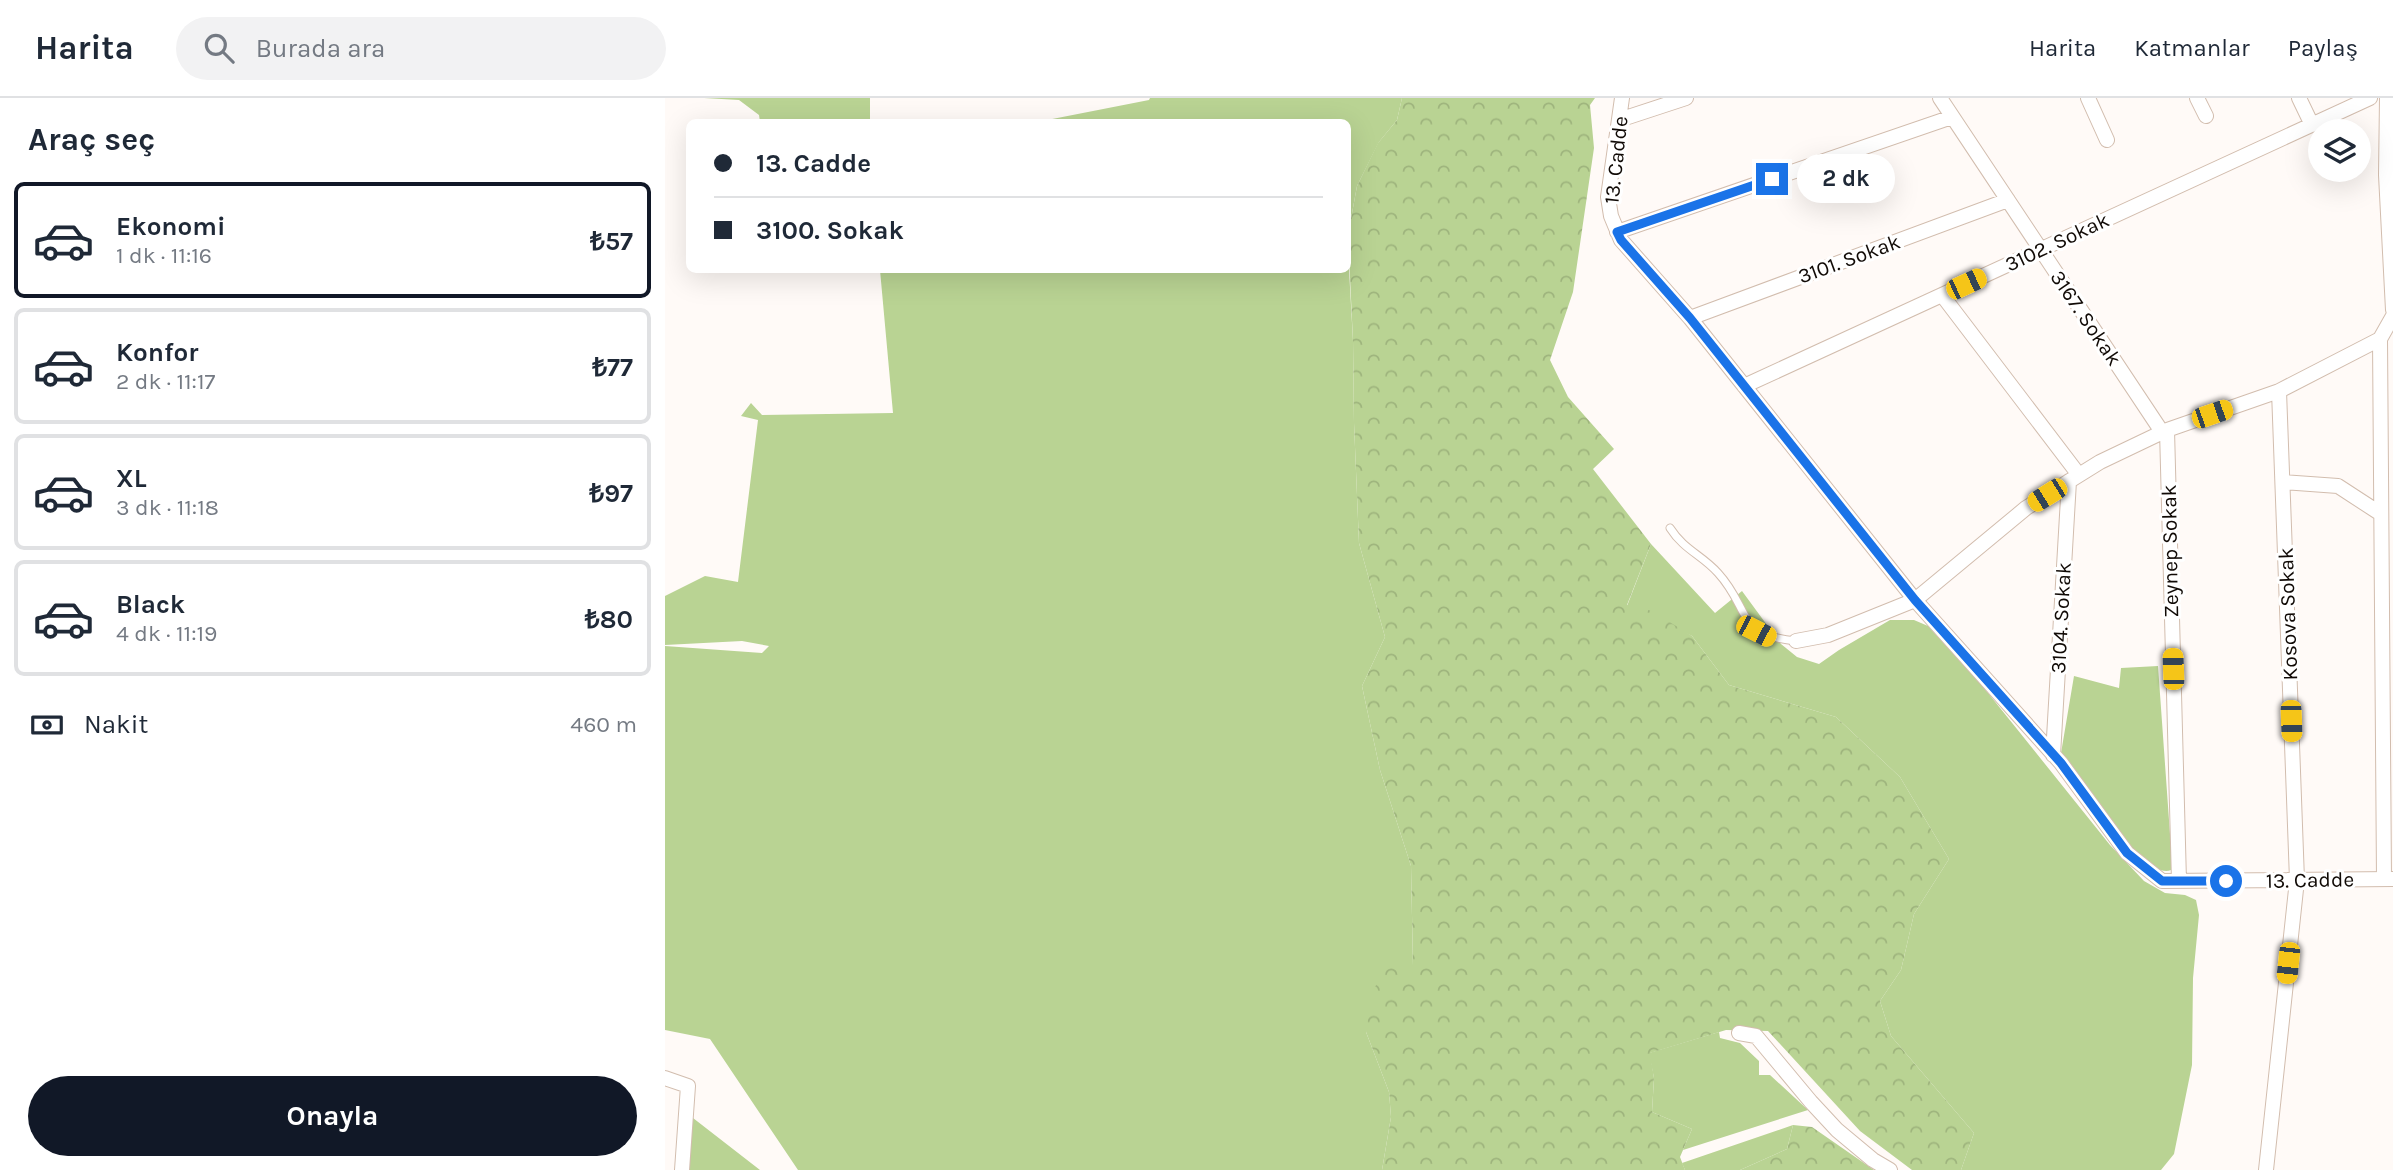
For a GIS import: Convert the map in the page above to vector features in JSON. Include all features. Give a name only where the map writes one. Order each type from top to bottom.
[{"type":"street","name":"13. Cadde","points":[[1622,98],[1608,197],[1611,216],[1621,240],[1690,318],[1915,600],[2053,755],[2127,853],[2162,881],[2389,879]]},
{"type":"street","points":[[1619,120],[1686,98]]},
{"type":"street","name":"3167. Sokak","points":[[1940,98],[2165,431]]},
{"type":"street","points":[[2088,98],[2107,140]]},
{"type":"street","points":[[2197,98],[2206,116]]},
{"type":"street","points":[[2299,98],[2309,119]]},
{"type":"street","name":"3102. Sokak","points":[[2325,119],[2370,98]]},
{"type":"street","points":[[2387,98],[2393,310]]},
{"type":"street","points":[[1617,232],[1952,117]]},
{"type":"street","name":"3102. Sokak","points":[[1744,386],[2308,127]]},
{"type":"street","name":"3101. Sokak","points":[[1690,318],[2008,200]]},
{"type":"street","points":[[1942,295],[2074,478]]},
{"type":"street","points":[[2389,879],[2380,339],[2393,316]]},
{"type":"street","points":[[1796,641],[1828,635],[1915,600],[2026,508],[2099,462],[2165,431],[2279,391],[2380,339]]},
{"type":"street","name":"Kosova Sokak","points":[[2266,1170],[2297,880],[2279,391]]},
{"type":"street","name":"Zeynep Sokak","points":[[2165,431],[2179,881]]},
{"type":"street","points":[[2381,472],[2393,485]]},
{"type":"street","name":"3104. Sokak","points":[[2053,755],[2074,478]]},
{"type":"street","points":[[2284,482],[2337,486],[2381,514]]},
{"type":"street","points":[[1739,1033],[1756,1036],[1837,1130],[1873,1160],[1890,1170]]},
{"type":"street","points":[[665,1078],[688,1086],[682,1170]]},
{"type":"lane","points":[[1670,528],[1680,543],[1716,570],[1756,631],[1772,639],[1796,641]]},
{"type":"green space","points":[[704,98],[870,98],[870,119],[760,119],[759,115],[739,100]]},
{"type":"green space","points":[[1402,98],[1397,120],[1379,142],[1357,186],[1351,219],[1351,119],[1052,119],[1149,100]]},
{"type":"green space","points":[[1402,98],[1595,98],[1590,105],[1594,148],[1573,292],[1550,360],[1568,397],[1614,449],[1593,469],[1651,544],[1627,605],[1652,611],[1692,636],[1729,685],[1836,717],[1900,777],[1949,859],[1914,914],[1901,970],[1880,1001],[1891,1036],[1974,1133],[1961,1170],[1912,1170],[1860,1131],[1768,1031],[1726,1030],[1650,1053],[1654,1078],[1652,1112],[1692,1129],[1680,1157],[1685,1170],[1382,1170],[1391,1117],[1389,1092],[1366,1032],[1372,992],[1388,965],[1413,965],[1411,866],[1380,770],[1362,686],[1385,637],[1359,543],[1350,273],[1351,219],[1357,186],[1378,143],[1397,120]]},
{"type":"green space","points":[[880,273],[1349,273],[1359,543],[1385,637],[1362,686],[1380,770],[1411,866],[1413,966],[1366,1032],[1389,1092],[1391,1117],[1382,1170],[798,1170],[710,1039],[665,1030],[665,646],[762,653],[769,646],[742,641],[665,645],[665,596],[705,576],[738,582],[758,420],[741,416],[751,403],[762,415],[893,413]]},
{"type":"green space","points":[[1651,544],[1715,613],[1742,591],[1781,644],[1797,657],[1819,664],[1890,620],[1914,620],[1928,626],[1980,683],[2110,845],[2144,881],[2165,893],[2185,895],[2196,900],[2199,915],[2193,978],[2192,1065],[2174,1154],[2161,1170],[1961,1170],[1974,1133],[1891,1036],[1880,1001],[1901,970],[1914,914],[1949,859],[1900,777],[1836,717],[1729,685],[1692,636],[1627,606]]},
{"type":"green space","points":[[2158,666],[2171,870],[2159,870],[2129,846],[2095,807],[2060,759],[2074,676],[2119,688],[2121,668]]},
{"type":"green space","points":[[1719,1032],[1720,1038],[1740,1043],[1759,1061],[1759,1075],[1770,1075],[1808,1110],[1683,1150],[1692,1129],[1652,1112],[1654,1078],[1649,1053]]},
{"type":"green space","points":[[693,1118],[760,1170],[689,1170]]},
{"type":"green space","points":[[1793,1125],[1787,1149],[1740,1170],[1685,1170],[1682,1163]]},
{"type":"green space","points":[[1793,1125],[1812,1127],[1874,1170],[1740,1170],[1787,1149]]},
{"type":"route","points":[[1772,179],[1617,232],[1621,240],[1690,318],[1915,600],[2061,763],[2127,853],[2162,881],[2226,881]]}]
